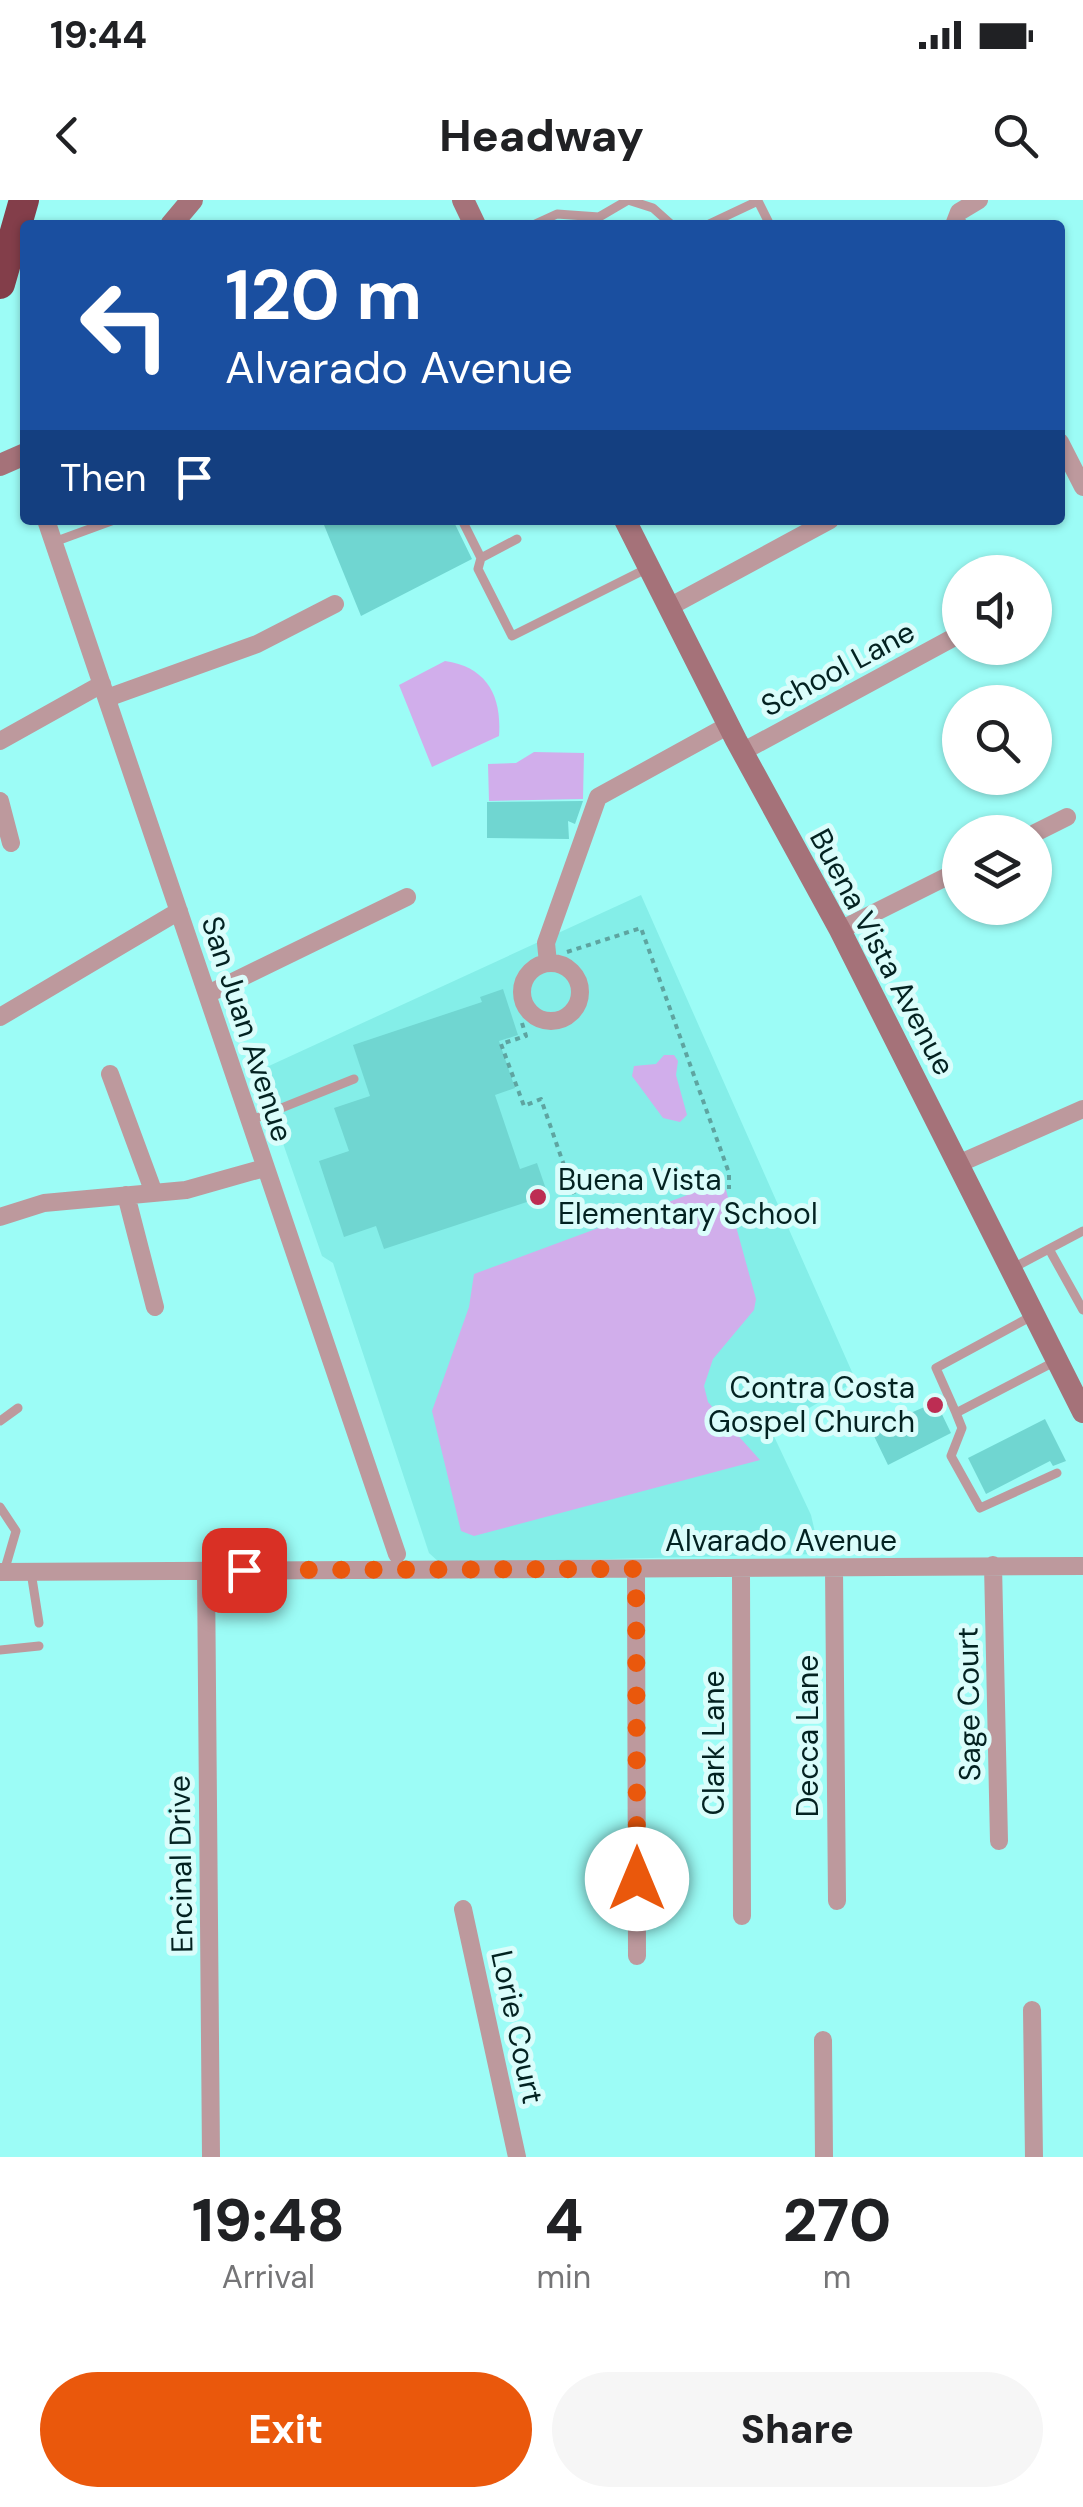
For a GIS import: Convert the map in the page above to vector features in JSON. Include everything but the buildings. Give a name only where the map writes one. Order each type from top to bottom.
[{"type":"highway","points":[[0,284],[24,200]]},
{"type":"street","points":[[175,220],[192,200]]},
{"type":"street","points":[[956,220],[960,212],[979,200]]},
{"type":"street","points":[[1065,452],[1083,487]]},
{"type":"street","name":"San Juan Avenue","points":[[48,525],[397,1554]]},
{"type":"street","name":"Buena Vista Avenue","points":[[628,525],[742,752],[840,930],[1083,1412]]},
{"type":"street","points":[[671,606],[821,525]]},
{"type":"street","points":[[0,741],[104,691],[257,644],[335,604]]},
{"type":"street","name":"School Lane","points":[[742,752],[942,644]]},
{"type":"street","points":[[548,963],[546,944],[598,797],[729,726]]},
{"type":"street","points":[[0,801],[10,843]]},
{"type":"street","points":[[1052,825],[1067,818]]},
{"type":"street","points":[[840,930],[942,879]]},
{"type":"street","points":[[208,994],[407,897]]},
{"type":"street","points":[[0,1016],[178,910]]},
{"type":"street","points":[[110,1074],[154,1193]]},
{"type":"street","points":[[958,1164],[1083,1109]]},
{"type":"street","points":[[0,1217],[44,1202],[186,1190],[264,1168]]},
{"type":"street","points":[[126,1196],[155,1307]]},
{"type":"street","name":"Sage Court","points":[[994,1565],[1000,1841]]},
{"type":"street","name":"Alvarado Avenue","points":[[2,1572],[1083,1566]]},
{"type":"street","points":[[636,1569],[637,1956]]},
{"type":"street","name":"Encinal Drive","points":[[206,1570],[211,2157]]},
{"type":"street","name":"Clark Lane","points":[[741,1570],[742,1916]]},
{"type":"street","name":"Decca Lane","points":[[834,1570],[836,1902]]},
{"type":"street","name":"Lorie Court","points":[[463,1910],[518,2157]]},
{"type":"street","points":[[1032,2010],[1034,2157]]},
{"type":"street","points":[[822,2040],[824,2157]]},
{"type":"lane","points":[[600,220],[628,200],[653,208],[666,220]]},
{"type":"lane","points":[[718,220],[758,201],[768,220]]},
{"type":"lane","points":[[544,220],[558,214],[593,220]]},
{"type":"lane","points":[[54,542],[100,525]]},
{"type":"lane","points":[[465,525],[482,558]]},
{"type":"lane","points":[[517,539],[482,558],[478,570],[512,636],[650,567]]},
{"type":"lane","points":[[249,1122],[354,1079]]},
{"type":"lane","points":[[1011,1269],[1082,1234]]},
{"type":"lane","points":[[1049,1249],[1083,1310]]},
{"type":"lane","points":[[1034,1315],[936,1368],[962,1428],[951,1456],[980,1508],[1057,1474]]},
{"type":"lane","points":[[956,1413],[1057,1360]]},
{"type":"lane","points":[[0,1421],[18,1408]]},
{"type":"lane","points":[[0,1507],[16,1531],[2,1572]]},
{"type":"lane","points":[[31,1572],[39,1623]]},
{"type":"lane","points":[[0,1650],[39,1646]]},
{"type":"path","points":[[567,952],[640,928],[728,1173],[729,1189]]},
{"type":"path","points":[[522,1023],[526,1036],[501,1044],[524,1106],[541,1100],[586,1226]]},
{"type":"shaded area","points":[[445,661],[472,670],[489,686],[498,708],[499,736],[432,767],[399,685]]},
{"type":"shaded area","points":[[534,752],[584,753],[583,799],[489,801],[488,764],[516,763]]},
{"type":"shaded area","name":"Buena Vista Elementary School","points":[[641,895],[856,1381],[771,1430],[811,1515],[820,1554],[440,1563],[429,1553],[333,1263],[322,1256],[258,1071]]},
{"type":"shaded area","points":[[664,1055],[674,1055],[678,1061],[676,1075],[687,1115],[680,1122],[663,1118],[632,1076],[634,1066],[656,1064]]},
{"type":"shaded area","points":[[717,1184],[726,1190],[756,1299],[754,1310],[713,1359],[704,1386],[708,1402],[760,1460],[474,1536],[461,1531],[432,1411],[469,1307],[474,1274]]},
{"type":"place","name":"Buena Vista Elementary School","points":[[538,1197]]},
{"type":"place","name":"Contra Costa Gospel Church","points":[[935,1405]]},
{"type":"route","points":[[244,1570],[636,1569],[637,1879]]}]
